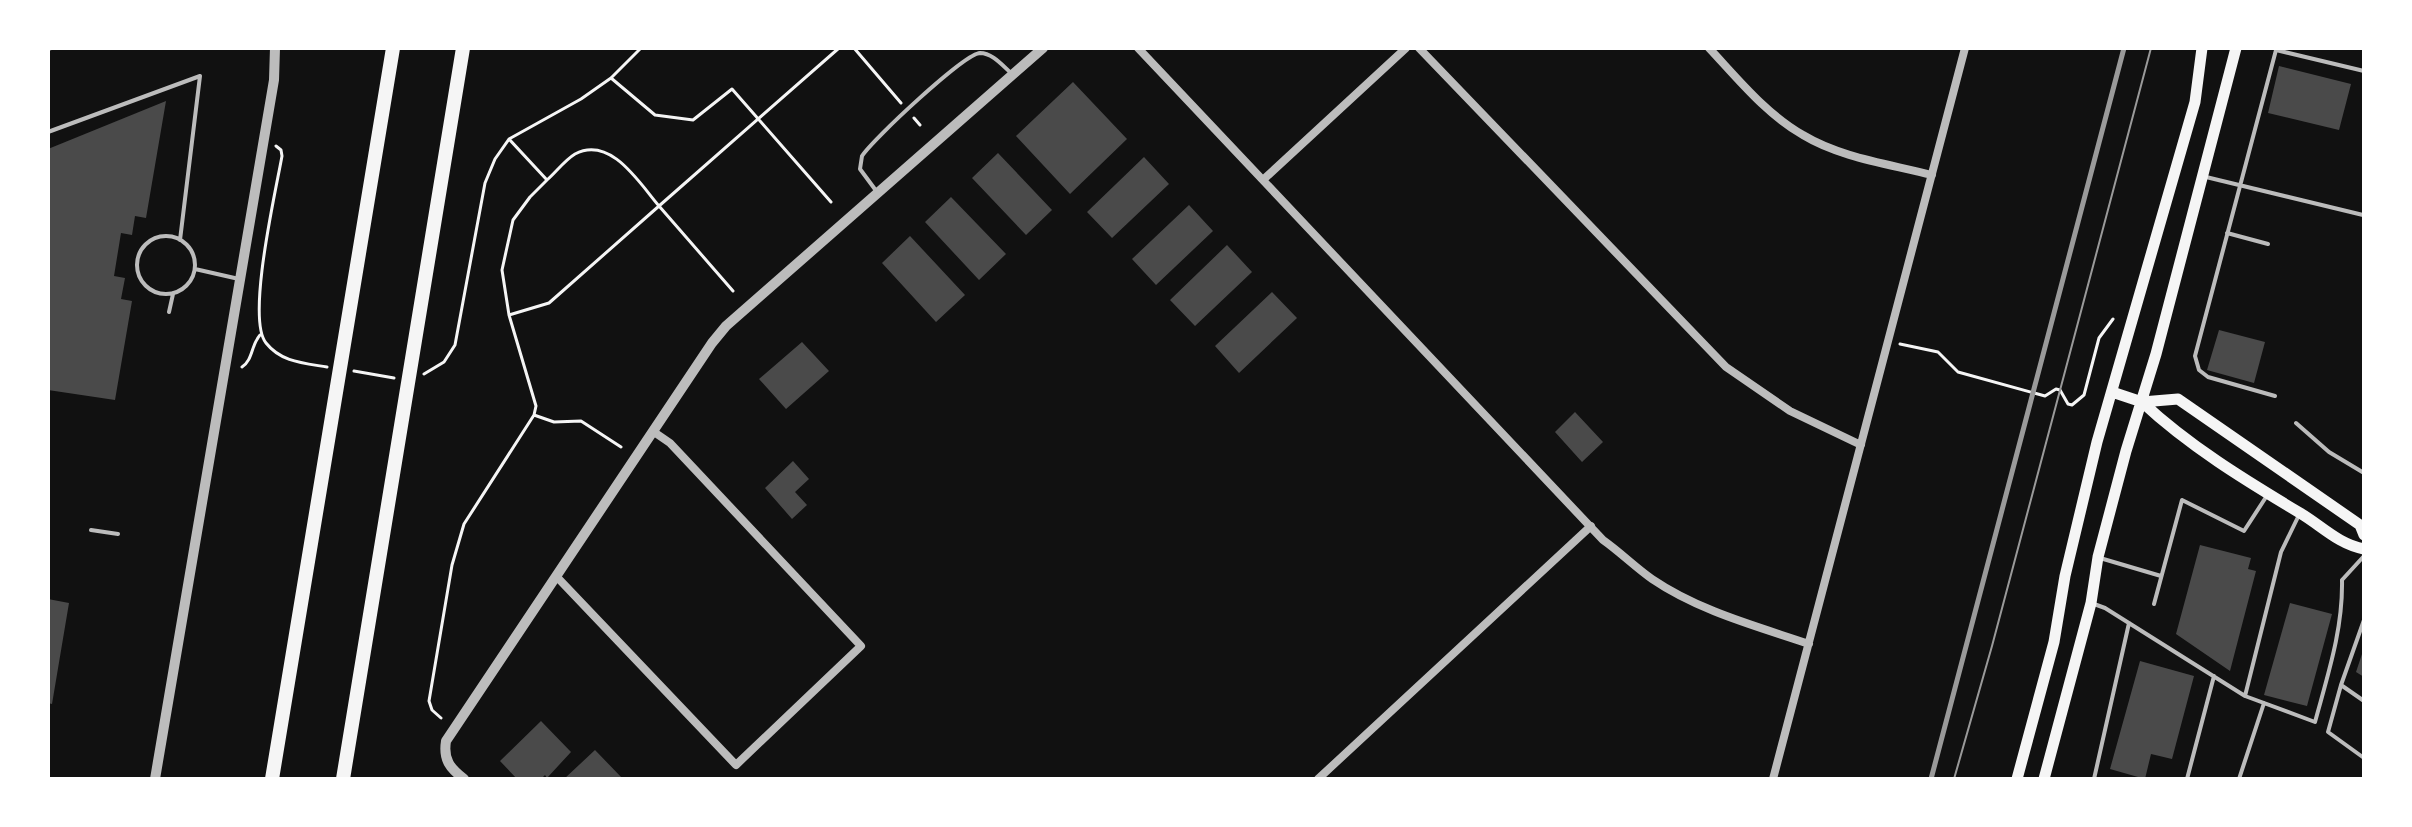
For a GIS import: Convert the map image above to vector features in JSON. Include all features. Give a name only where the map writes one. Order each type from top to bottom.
[{"type":"highway","points":[[272,779],[393,48]]},
{"type":"highway","points":[[343,779],[463,48]]},
{"type":"main road","points":[[2017,779],[2054,642],[2065,576],[2112,392],[2195,102],[2202,48]]},
{"type":"main road","points":[[2044,779],[2091,603],[2098,557],[2236,48]]},
{"type":"main road","points":[[2112,392],[2142,402],[2178,399],[2360,525],[2364,535]]},
{"type":"main road","points":[[2142,402],[2167,427],[2268,494],[2347,546],[2364,549]]},
{"type":"street","points":[[155,779],[274,80],[275,48]]},
{"type":"street","points":[[464,779],[450,768],[444,754],[446,741],[712,343],[726,326],[1043,48]]},
{"type":"street","points":[[1138,48],[1603,540],[1652,579],[1686,598],[1809,644]]},
{"type":"street","points":[[1264,179],[1406,48]]},
{"type":"street","points":[[1419,48],[1726,367],[1790,411],[1861,445]]},
{"type":"street","points":[[1709,48],[1772,114],[1805,137],[1842,152],[1932,175]]},
{"type":"street","points":[[1773,779],[1965,48]]},
{"type":"street","points":[[556,576],[736,765],[861,646],[670,443],[654,432]]},
{"type":"street","points":[[1318,779],[1591,526]]},
{"type":"lane","points":[[2275,396],[2208,377],[2199,370],[2195,356],[2276,50],[2364,71]]},
{"type":"lane","points":[[877,192],[860,169],[862,156],[965,59],[976,53],[991,56],[1013,75]]},
{"type":"lane","points":[[48,132],[200,76],[180,240]]},
{"type":"lane","points":[[2203,176],[2363,215]]},
{"type":"lane","points":[[2227,233],[2268,244]]},
{"type":"lane","points":[[169,236],[189,247],[195,269],[184,289],[162,295],[142,284],[136,262],[148,242],[169,236]]},
{"type":"lane","points":[[195,269],[239,279]]},
{"type":"lane","points":[[169,312],[173,294]]},
{"type":"lane","points":[[2296,423],[2329,452],[2364,473]]},
{"type":"lane","points":[[2154,604],[2182,500],[2244,531],[2268,494]]},
{"type":"lane","points":[[2245,696],[2281,552],[2300,513]]},
{"type":"lane","points":[[91,530],[118,534]]},
{"type":"lane","points":[[2091,603],[2105,608],[2245,696],[2315,722],[2340,631],[2342,580],[2364,556]]},
{"type":"lane","points":[[2098,557],[2161,576]]},
{"type":"lane","points":[[2364,620],[2328,732],[2364,758]]},
{"type":"lane","points":[[2094,779],[2129,623]]},
{"type":"lane","points":[[2187,779],[2214,676]]},
{"type":"lane","points":[[2341,685],[2364,701]]},
{"type":"lane","points":[[2239,779],[2264,703]]},
{"type":"path","points":[[417,378],[444,362],[455,345],[485,183],[495,159],[509,139],[581,99],[611,78],[641,48]]},
{"type":"path","points":[[509,315],[549,303],[839,48]]},
{"type":"path","points":[[854,48],[901,103]]},
{"type":"path","points":[[611,78],[655,115],[693,120],[732,89],[831,202]]},
{"type":"path","points":[[914,118],[920,125]]},
{"type":"path","points":[[509,139],[547,180]]},
{"type":"path","points":[[276,146],[282,156],[257,305],[260,335],[279,356],[333,368]]},
{"type":"path","points":[[441,718],[432,710],[429,701],[452,565],[464,524],[534,415],[536,406],[509,315],[502,270],[513,220],[530,197],[575,154],[594,150],[616,157],[733,291]]},
{"type":"path","points":[[1888,342],[1938,352],[1958,372],[2032,393],[2045,396],[2056,389],[2060,390],[2068,404],[2072,405],[2084,395],[2099,338],[2113,319]]},
{"type":"path","points":[[242,367],[248,363],[254,341],[260,335]]},
{"type":"path","points":[[347,370],[403,379]]},
{"type":"path","points":[[2084,395],[2092,396]]},
{"type":"path","points":[[534,415],[554,422],[581,421],[621,447]]},
{"type":"building","points":[[2279,66],[2351,84],[2339,130],[2268,113]]},
{"type":"building","points":[[1073,82],[1127,139],[1070,194],[1016,136]]},
{"type":"building","points":[[166,101],[146,218],[135,216],[132,235],[121,233],[114,276],[125,278],[121,299],[132,301],[115,400],[48,390],[48,149]]},
{"type":"building","points":[[998,153],[1052,210],[1026,235],[972,178]]},
{"type":"building","points":[[1144,157],[1169,184],[1112,238],[1087,212]]},
{"type":"building","points":[[951,197],[1006,254],[979,280],[925,222]]},
{"type":"building","points":[[1189,205],[1213,231],[1156,285],[1132,259]]},
{"type":"building","points":[[910,236],[965,295],[936,322],[882,263]]},
{"type":"building","points":[[1227,245],[1252,272],[1195,326],[1170,300]]},
{"type":"building","points":[[1272,292],[1297,318],[1239,373],[1215,346]]},
{"type":"building","points":[[2219,330],[2265,342],[2254,383],[2207,370]]},
{"type":"building","points":[[802,342],[829,371],[786,409],[759,379]]},
{"type":"building","points":[[1575,412],[1603,442],[1582,462],[1555,432]]},
{"type":"building","points":[[793,461],[809,479],[795,492],[807,505],[792,519],[765,488]]},
{"type":"building","points":[[2200,545],[2251,558],[2248,569],[2256,571],[2230,671],[2176,634]]},
{"type":"building","points":[[48,599],[69,603],[52,704],[48,703]]},
{"type":"building","points":[[2290,603],[2332,614],[2307,706],[2264,695]]},
{"type":"building","points":[[2364,648],[2364,677],[2356,672]]},
{"type":"building","points":[[2140,661],[2194,676],[2172,759],[2151,754],[2145,779],[2110,769]]},
{"type":"building","points":[[541,721],[571,752],[547,778],[545,775],[541,779],[517,779],[500,761]]},
{"type":"building","points":[[595,750],[623,779],[564,779]]},
{"type":"tram line","points":[[1954,779],[2151,48]]},
{"type":"railway","points":[[1931,779],[2124,48]]}]
